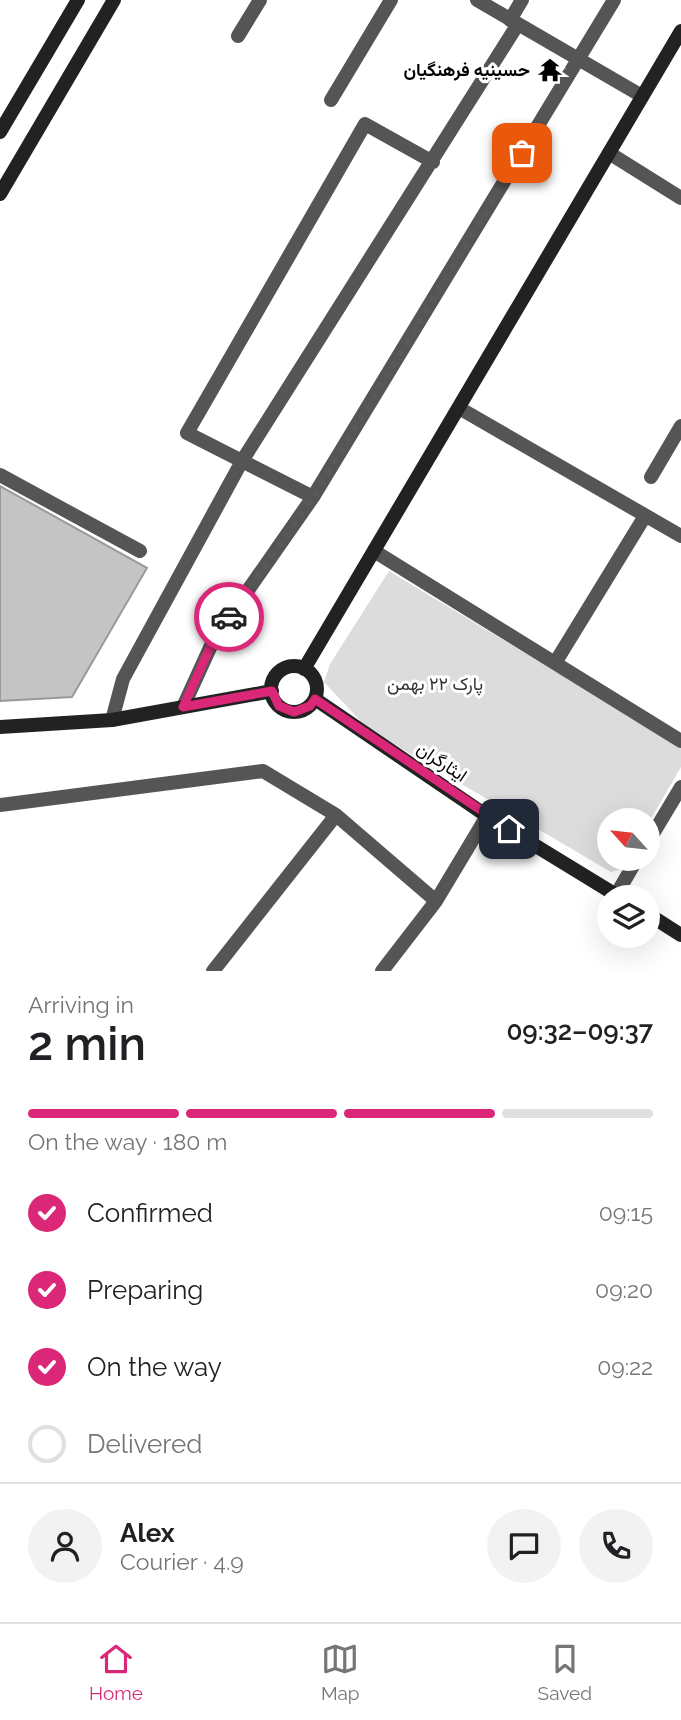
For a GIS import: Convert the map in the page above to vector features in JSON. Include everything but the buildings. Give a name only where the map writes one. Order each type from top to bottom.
[{"type":"street","points":[[0,132],[78,0]]},
{"type":"street","points":[[0,194],[114,0]]},
{"type":"street","points":[[239,36],[260,0]]},
{"type":"street","points":[[331,100],[391,0]]},
{"type":"street","points":[[477,0],[577,61],[642,96]]},
{"type":"street","points":[[112,720],[123,679],[242,461],[433,162],[514,22],[522,0]]},
{"type":"street","points":[[183,707],[214,639],[313,497],[614,0]]},
{"type":"street","points":[[304,668],[681,31]]},
{"type":"street","points":[[313,497],[187,433],[365,124],[433,162]]},
{"type":"street","points":[[609,153],[681,198]]},
{"type":"street","points":[[459,408],[681,537]]},
{"type":"street","points":[[651,477],[681,426]]},
{"type":"street","points":[[0,475],[140,551]]},
{"type":"street","points":[[555,663],[645,516]]},
{"type":"street","points":[[374,551],[681,741]]},
{"type":"street","points":[[291,667],[304,668],[317,685],[315,699],[302,710],[286,710],[274,699],[272,691],[279,672],[291,667]]},
{"type":"street","points":[[0,727],[112,720],[272,691]]},
{"type":"street","name":"ایثارگران","points":[[315,699],[487,816],[600,885]]},
{"type":"street","points":[[0,805],[263,771],[336,816],[436,901]]},
{"type":"street","points":[[660,822],[681,787]]},
{"type":"street","points":[[213,971],[336,816]]},
{"type":"street","points":[[382,971],[436,901],[487,816]]},
{"type":"street","points":[[660,922],[681,935]]},
{"type":"green space","name":"پارک ۲۲ بهمن","points":[[389,571],[681,747],[681,767],[657,808],[597,808],[597,864],[368,729],[324,682],[330,664]]},
{"type":"way so far","points":[[229,617],[313,497],[522,153]]},
{"type":"place","name":"حسینیه فرهنگیان","points":[[550,70]]},
{"type":"route","points":[[229,617],[214,639],[183,707],[272,691],[279,706],[294,712],[310,706],[315,699],[509,829]]}]
